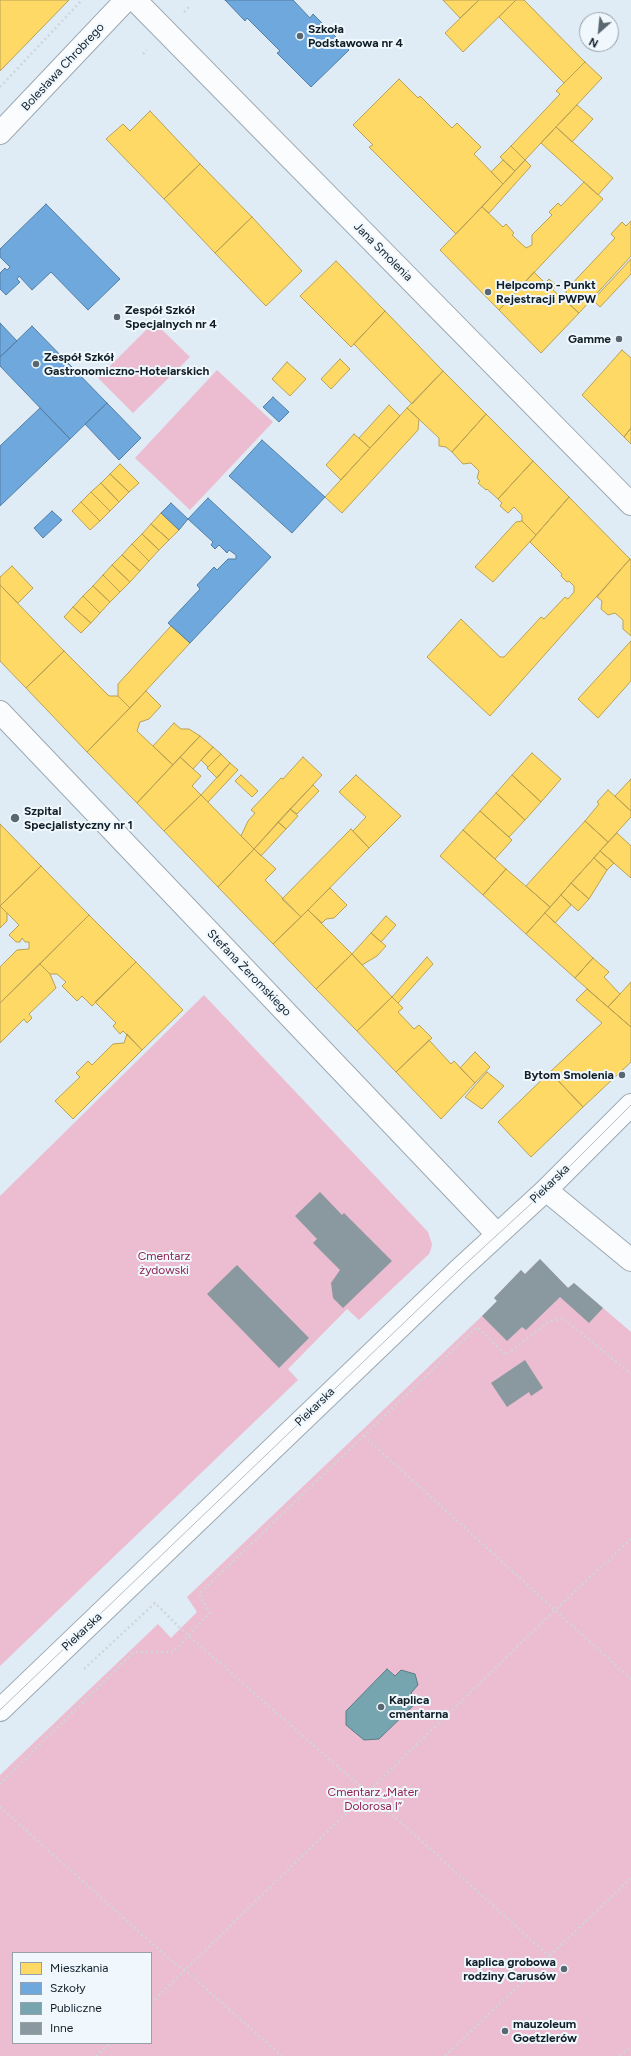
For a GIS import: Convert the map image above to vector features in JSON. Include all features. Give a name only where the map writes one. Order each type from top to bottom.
[{"type":"street","name":"Bolesława Chrobrego","points":[[0,133],[126,0]]},
{"type":"street","name":"Jana Smolenia","points":[[136,0],[631,504]]},
{"type":"street","name":"Stefana Żeromskiego","points":[[0,712],[497,1234]]},
{"type":"street","name":"Piekarska","points":[[0,1710],[332,1390],[497,1234],[546,1190],[631,1105]]},
{"type":"street","points":[[546,1190],[631,1260]]},
{"type":"path","points":[[0,87],[82,0]]},
{"type":"path","points":[[0,1784],[134,1652],[173,1652],[210,1613],[199,1594],[477,1327],[506,1355],[548,1322],[563,1318],[631,1374]]},
{"type":"path","points":[[364,1436],[631,1679]]},
{"type":"path","points":[[152,2002],[555,1610],[631,1539]]},
{"type":"path","points":[[82,1671],[155,1603],[189,1635],[550,1956]]},
{"type":"path","points":[[0,1807],[175,1964],[185,1970],[282,2056]]},
{"type":"path","points":[[445,2056],[631,1878]]},
{"type":"path","points":[[96,2056],[109,2044]]},
{"type":"path","points":[[620,2056],[631,2047]]},
{"type":"green space","points":[[154,322],[190,357],[133,413],[98,378]]},
{"type":"green space","points":[[217,370],[273,422],[190,510],[135,458]]},
{"type":"green space","name":"Cmentarz żydowski","points":[[204,995],[428,1232],[432,1244],[431,1249],[429,1254],[359,1320],[347,1309],[288,1369],[298,1380],[0,1666],[0,1196]]},
{"type":"green space","name":"Cmentarz „Mater Dolorosa I”","points":[[540,1259],[568,1288],[574,1283],[631,1332],[631,2056],[0,2056],[0,1775],[158,1624],[171,1638],[197,1612],[187,1597],[482,1316],[497,1301],[494,1298],[521,1270],[525,1274]]},
{"type":"building: Mieszkania","points":[[0,0],[69,0],[0,71]]},
{"type":"building: Mieszkania","points":[[443,0],[479,0],[460,18]]},
{"type":"building: Mieszkania","points":[[479,0],[516,0],[463,52],[445,33]]},
{"type":"building: Mieszkania","points":[[516,0],[524,0],[585,62],[564,83],[499,17]]},
{"type":"building: Mieszkania","points":[[585,62],[602,78],[525,160],[511,146],[560,94],[556,91]]},
{"type":"building: Mieszkania","points":[[399,79],[418,98],[420,96],[452,128],[457,123],[481,147],[474,154],[503,184],[456,234],[369,147],[373,145],[353,125]]},
{"type":"building: Mieszkania","points":[[577,105],[593,119],[572,142],[556,127]]},
{"type":"building: Mieszkania","points":[[150,111],[200,164],[164,199],[106,139],[123,124],[130,131]]},
{"type":"building: Mieszkania","points":[[556,127],[613,178],[598,195],[541,143]]},
{"type":"building: Mieszkania","points":[[511,146],[525,160],[515,171],[500,157]]},
{"type":"building: Mieszkania","points":[[503,160],[515,171],[503,184],[491,172]]},
{"type":"building: Mieszkania","points":[[525,160],[531,166],[489,213],[482,207]]},
{"type":"building: Mieszkania","points":[[200,164],[252,217],[215,253],[164,199]]},
{"type":"building: Mieszkania","points":[[584,182],[603,199],[499,310],[440,250],[482,207],[503,227],[506,224],[514,233],[512,235],[526,248],[532,245],[532,235],[552,215],[549,212],[558,203],[561,206]]},
{"type":"building: Mieszkania","points":[[252,217],[302,271],[266,306],[215,253]]},
{"type":"building: Mieszkania","points":[[631,221],[631,256],[579,313],[564,299],[567,289],[615,238],[611,234],[622,222],[626,226]]},
{"type":"building: Mieszkania","points":[[631,259],[631,274],[600,307],[593,300]]},
{"type":"building: Mieszkania","points":[[336,261],[385,311],[351,347],[300,296]]},
{"type":"building: Mieszkania","points":[[534,272],[545,283],[549,279],[556,285],[553,290],[579,313],[541,353],[499,310]]},
{"type":"building: Mieszkania","points":[[385,311],[443,371],[412,404],[354,344]]},
{"type":"building: Mieszkania","points":[[622,350],[631,358],[631,428],[624,437],[582,395]]},
{"type":"building: Mieszkania","points":[[340,359],[350,369],[331,389],[321,379]]},
{"type":"building: Mieszkania","points":[[287,362],[306,379],[290,396],[272,379]]},
{"type":"building: Mieszkania","points":[[443,371],[486,414],[452,452],[446,447],[439,446],[439,438],[407,408]]},
{"type":"building: Mieszkania","points":[[389,405],[400,416],[370,448],[359,438]]},
{"type":"building: Mieszkania","points":[[407,408],[419,419],[418,430],[342,513],[325,497]]},
{"type":"building: Mieszkania","points":[[486,414],[533,461],[498,499],[478,483],[480,481],[477,478],[479,471],[471,463],[463,464],[452,452]]},
{"type":"building: Mieszkania","points":[[631,428],[631,444],[624,437]]},
{"type":"building: Mieszkania","points":[[354,434],[370,448],[341,480],[326,465]]},
{"type":"building: Mieszkania","points":[[533,461],[569,497],[536,535],[522,521],[522,515],[514,507],[508,513],[500,506],[502,503],[498,499]]},
{"type":"building: Mieszkania","points":[[120,464],[139,483],[129,492],[110,474]]},
{"type":"building: Mieszkania","points":[[110,474],[129,492],[119,502],[101,483]]},
{"type":"building: Mieszkania","points":[[101,483],[119,502],[110,511],[91,492]]},
{"type":"building: Mieszkania","points":[[91,492],[110,511],[100,521],[81,502]]},
{"type":"building: Mieszkania","points":[[569,497],[630,559],[490,716],[427,657],[461,619],[500,657],[504,657],[541,617],[544,619],[565,597],[568,599],[574,592],[574,586],[561,576],[562,574],[530,542]]},
{"type":"building: Mieszkania","points":[[81,502],[100,521],[90,530],[72,511]]},
{"type":"building: Mieszkania","points":[[161,513],[179,530],[169,540],[151,524]]},
{"type":"building: Mieszkania","points":[[522,521],[536,535],[493,582],[475,567],[516,522]]},
{"type":"building: Mieszkania","points":[[151,524],[169,540],[159,550],[142,534]]},
{"type":"building: Mieszkania","points":[[142,534],[159,550],[149,561],[132,544]]},
{"type":"building: Mieszkania","points":[[132,544],[149,561],[140,571],[122,555]]},
{"type":"building: Mieszkania","points":[[122,555],[140,571],[130,582],[112,565]]},
{"type":"building: Mieszkania","points":[[630,559],[631,636],[623,629],[623,620],[615,613],[608,615],[601,609],[602,601],[597,597]]},
{"type":"building: Mieszkania","points":[[112,565],[130,582],[120,592],[103,575]]},
{"type":"building: Mieszkania","points":[[12,566],[33,588],[18,603],[0,585],[0,577]]},
{"type":"building: Mieszkania","points":[[103,575],[120,592],[110,602],[93,586]]},
{"type":"building: Mieszkania","points":[[0,585],[64,651],[26,688],[0,661]]},
{"type":"building: Mieszkania","points":[[93,586],[110,602],[100,613],[83,596]]},
{"type":"building: Mieszkania","points":[[83,596],[100,613],[91,623],[73,607]]},
{"type":"building: Mieszkania","points":[[73,607],[91,623],[81,633],[64,617]]},
{"type":"building: Mieszkania","points":[[171,626],[190,643],[130,708],[118,696],[118,684]]},
{"type":"building: Mieszkania","points":[[631,641],[631,681],[598,718],[578,699]]},
{"type":"building: Mieszkania","points":[[64,651],[109,696],[118,696],[130,708],[87,752],[26,688]]},
{"type":"building: Mieszkania","points":[[146,691],[161,706],[149,719],[140,722],[137,731],[173,765],[137,803],[87,752]]},
{"type":"building: Mieszkania","points":[[174,723],[181,729],[189,729],[200,736],[173,765],[153,746]]},
{"type":"building: Mieszkania","points":[[200,736],[213,747],[193,769],[180,757]]},
{"type":"building: Mieszkania","points":[[213,747],[221,754],[208,767],[201,760]]},
{"type":"building: Mieszkania","points":[[532,753],[561,779],[541,802],[512,775]]},
{"type":"building: Mieszkania","points":[[221,754],[230,763],[217,778],[207,768]]},
{"type":"building: Mieszkania","points":[[180,757],[201,776],[192,786],[201,795],[164,831],[137,803]]},
{"type":"building: Mieszkania","points":[[303,757],[322,775],[254,849],[241,836],[248,821],[255,813],[251,810]]},
{"type":"building: Mieszkania","points":[[230,763],[238,770],[208,802],[201,795]]},
{"type":"building: Mieszkania","points":[[241,775],[258,791],[252,797],[235,781]]},
{"type":"building: Mieszkania","points":[[356,775],[401,816],[369,848],[353,831],[366,817],[339,792]]},
{"type":"building: Mieszkania","points":[[512,775],[541,802],[525,820],[496,793]]},
{"type":"building: Mieszkania","points":[[631,779],[631,811],[615,796]]},
{"type":"building: Mieszkania","points":[[313,785],[319,791],[297,814],[290,809]]},
{"type":"building: Mieszkania","points":[[608,790],[631,811],[631,817],[608,842],[585,821],[599,804],[597,802]]},
{"type":"building: Mieszkania","points":[[496,793],[525,820],[509,837],[480,811]]},
{"type":"building: Mieszkania","points":[[201,795],[254,849],[218,887],[164,831]]},
{"type":"building: Mieszkania","points":[[290,809],[298,816],[286,829],[278,822]]},
{"type":"building: Mieszkania","points":[[480,811],[512,840],[495,859],[463,830]]},
{"type":"building: Mieszkania","points":[[585,821],[608,842],[550,907],[526,886]]},
{"type":"building: Mieszkania","points":[[278,822],[286,829],[261,856],[254,849]]},
{"type":"building: Mieszkania","points":[[0,824],[41,866],[0,906]]},
{"type":"building: Mieszkania","points":[[351,829],[369,848],[301,917],[282,899]]},
{"type":"building: Mieszkania","points":[[463,830],[506,869],[483,895],[440,856]]},
{"type":"building: Mieszkania","points":[[617,833],[631,846],[631,878],[600,851]]},
{"type":"building: Mieszkania","points":[[254,849],[276,869],[265,880],[301,917],[273,944],[218,887]]},
{"type":"building: Mieszkania","points":[[600,851],[614,863],[607,870],[594,858]]},
{"type":"building: Mieszkania","points":[[594,858],[607,870],[589,899],[571,883]]},
{"type":"building: Mieszkania","points":[[41,866],[89,915],[0,1003],[0,967],[17,950],[29,949],[29,942],[25,942],[22,938],[20,942],[16,942],[9,935],[19,925],[0,906]]},
{"type":"building: Mieszkania","points":[[506,869],[550,907],[526,934],[483,895]]},
{"type":"building: Mieszkania","points":[[571,883],[589,899],[578,911],[561,895]]},
{"type":"building: Mieszkania","points":[[330,888],[347,905],[334,918],[326,919],[322,923],[308,910]]},
{"type":"building: Mieszkania","points":[[561,895],[571,905],[555,923],[545,913]]},
{"type":"building: Mieszkania","points":[[0,906],[7,913],[7,921],[0,928]]},
{"type":"building: Mieszkania","points":[[308,910],[352,954],[316,989],[273,944]]},
{"type":"building: Mieszkania","points":[[545,913],[593,958],[575,978],[526,934]]},
{"type":"building: Mieszkania","points":[[89,915],[136,962],[92,1006],[82,996],[77,1001],[62,986],[66,982],[57,974],[50,974],[40,964]]},
{"type":"building: Mieszkania","points":[[386,916],[396,925],[381,942],[371,933]]},
{"type":"building: Mieszkania","points":[[371,933],[386,946],[377,956],[362,965],[352,954]]},
{"type":"building: Mieszkania","points":[[352,954],[392,997],[357,1031],[316,989]]},
{"type":"building: Mieszkania","points":[[427,957],[433,964],[398,1003],[392,997]]},
{"type":"building: Mieszkania","points":[[593,958],[609,972],[604,977],[620,994],[608,1007],[575,978]]},
{"type":"building: Mieszkania","points":[[136,962],[183,1010],[142,1050],[123,1031],[120,1034],[113,1026],[116,1023],[95,1002]]},
{"type":"building: Mieszkania","points":[[40,964],[50,974],[56,988],[29,1014],[32,1018],[27,1023],[24,1019],[0,1043],[0,1003]]},
{"type":"building: Mieszkania","points":[[631,982],[631,1027],[608,1007]]},
{"type":"building: Mieszkania","points":[[587,989],[631,1027],[631,1062],[583,1107],[550,1072],[602,1023],[576,1000]]},
{"type":"building: Mieszkania","points":[[392,997],[403,1008],[398,1012],[414,1029],[419,1025],[432,1038],[396,1072],[357,1031]]},
{"type":"building: Mieszkania","points":[[127,1034],[142,1050],[73,1119],[55,1101],[80,1077],[76,1073],[88,1061],[92,1065],[113,1044],[124,1043]]},
{"type":"building: Mieszkania","points":[[429,1040],[451,1064],[454,1061],[475,1083],[441,1119],[396,1072]]},
{"type":"building: Mieszkania","points":[[475,1052],[490,1067],[475,1083],[460,1068]]},
{"type":"building: Mieszkania","points":[[487,1072],[504,1086],[482,1109],[465,1097]]},
{"type":"building: Mieszkania","points":[[550,1072],[583,1107],[531,1157],[498,1122]]},
{"type":"building: Szkoły","name":"Szkoła Podstawowa nr 4","points":[[225,0],[293,0],[310,18],[313,14],[349,50],[311,87],[277,53],[280,51],[247,18],[245,21]]},
{"type":"building: Szkoły","points":[[46,204],[120,279],[88,310],[51,272],[32,290],[19,276],[17,279],[20,282],[6,295],[0,289],[0,273],[5,268],[7,270],[10,267],[0,257],[0,249]]},
{"type":"building: Szkoły","points":[[0,323],[17,341],[0,357]]},
{"type":"building: Szkoły","points":[[32,326],[107,403],[70,439],[0,366],[0,357]]},
{"type":"building: Szkoły","points":[[273,397],[289,412],[279,422],[263,407]]},
{"type":"building: Szkoły","points":[[107,403],[141,438],[119,460],[85,424]]},
{"type":"building: Szkoły","points":[[40,408],[70,439],[0,506],[0,446]]},
{"type":"building: Szkoły","points":[[262,440],[325,497],[292,533],[229,476]]},
{"type":"building: Szkoły","points":[[208,498],[271,557],[190,643],[168,623],[200,589],[197,585],[214,567],[217,570],[228,559],[236,559],[236,555],[229,550],[227,553],[219,545],[215,549],[211,545],[213,542],[188,519]]},
{"type":"building: Szkoły","points":[[171,503],[188,519],[179,530],[161,513]]},
{"type":"building: Szkoły","points":[[52,511],[62,520],[43,538],[34,528]]},
{"type":"building: Publiczne","name":"Kaplica cmentarna","points":[[387,1669],[395,1676],[401,1670],[415,1674],[418,1685],[411,1693],[417,1702],[379,1739],[364,1740],[346,1725],[346,1711]]},
{"type":"building: Inne","points":[[320,1192],[342,1215],[344,1213],[392,1261],[343,1308],[333,1298],[331,1283],[340,1270],[313,1243],[317,1239],[295,1216]]},
{"type":"building: Inne","points":[[540,1259],[568,1288],[574,1283],[603,1308],[589,1323],[560,1297],[526,1330],[522,1327],[507,1341],[482,1316],[497,1301],[494,1298],[521,1270],[525,1274]]},
{"type":"building: Inne","points":[[237,1265],[309,1338],[279,1368],[207,1294]]},
{"type":"building: Inne","points":[[525,1360],[543,1388],[531,1396],[529,1392],[507,1407],[491,1383]]},
{"type":"tram line","points":[[0,1710],[459,1270],[546,1190],[631,1105]]},
{"type":"place","name":"Szkoła Podstawowa nr 4","points":[[300,36]]},
{"type":"place","name":"Helpcomp - Punkt Rejestracji PWPW","points":[[488,292]]},
{"type":"place","name":"Zespół Szkół Specjalnych nr 4","points":[[117,317]]},
{"type":"place","name":"Gamme","points":[[619,339]]},
{"type":"place","name":"Zespół Szkół Gastronomiczno-Hotelarskich","points":[[36,364]]},
{"type":"place","name":"Szpital Specjalistyczny nr 1","points":[[15,818]]},
{"type":"place","name":"Bytom Smolenia","points":[[622,1075]]},
{"type":"place","name":"Kaplica cmentarna","points":[[381,1707]]},
{"type":"place","name":"kaplica grobowa rodziny Carusów","points":[[564,1969]]},
{"type":"place","name":"mauzoleum Goetzlerów","points":[[505,2031]]}]
